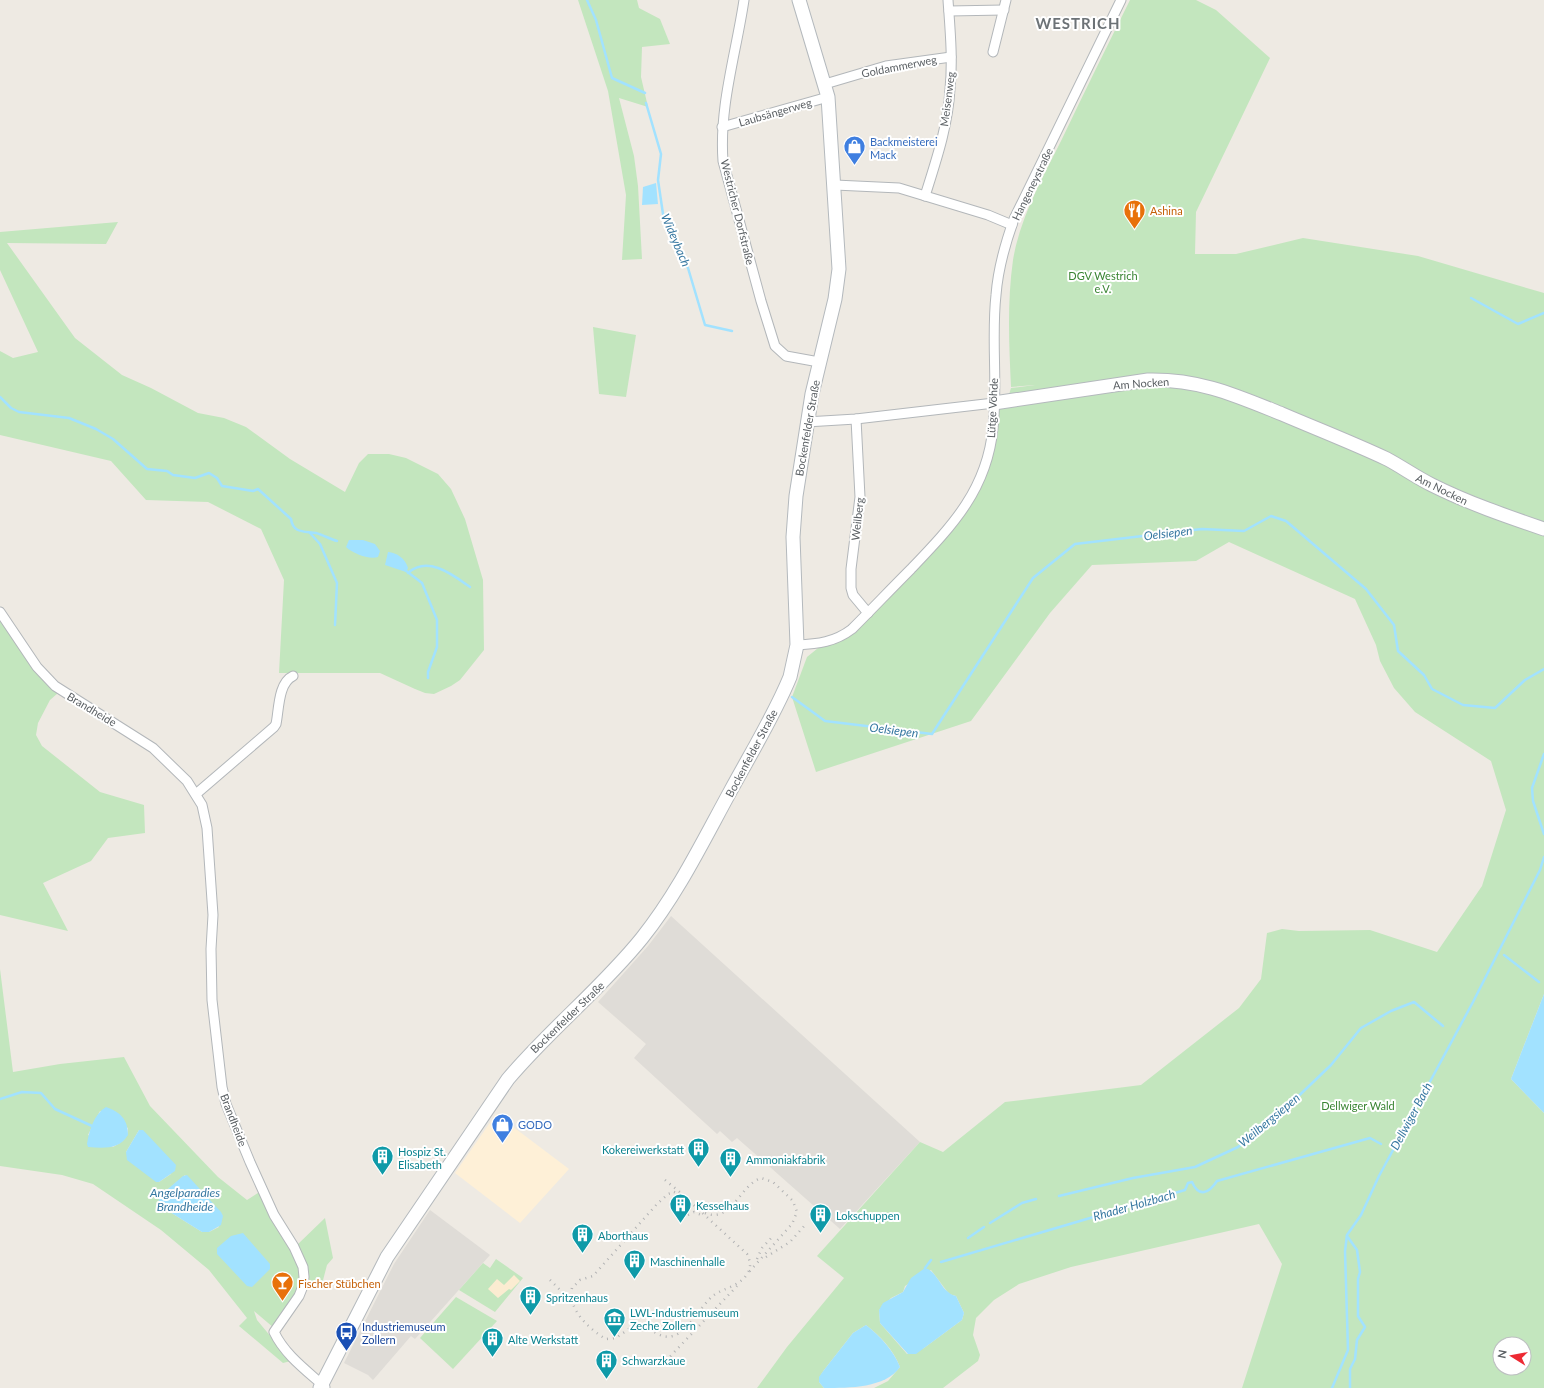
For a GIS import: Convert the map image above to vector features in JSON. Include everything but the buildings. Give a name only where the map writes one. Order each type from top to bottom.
[{"type":"main road","name":"Bockenfelder Straße","points":[[322,1387],[386,1257],[508,1079],[530,1054],[595,992],[642,939],[666,907],[786,688],[790,677],[796,645],[793,523],[806,422],[839,280],[835,185],[826,90],[799,0]]},
{"type":"main road","name":"Am Nocken","points":[[994,403],[1148,380],[1173,380],[1205,385],[1232,394],[1351,442],[1389,460],[1431,485],[1471,503],[1544,529]]},
{"type":"street","name":"Meisenweg","points":[[925,196],[944,132],[950,90],[951,58],[948,0]]},
{"type":"street","points":[[993,52],[1006,0]]},
{"type":"street","name":"Hangeneystraße","points":[[835,185],[899,188],[1012,225],[1120,0]]},
{"type":"street","name":"Westricher Dorfstraße","points":[[743,2],[722,127],[723,161],[775,346],[786,356],[819,362]]},
{"type":"street","points":[[949,11],[1004,10]]},
{"type":"street","name":"Goldammerweg","points":[[826,90],[886,66],[951,58]]},
{"type":"street","name":"Laubsängerweg","points":[[722,127],[826,90]]},
{"type":"street","name":"Lütge Vöhde","points":[[796,645],[823,644],[842,637],[868,613],[951,526],[969,501],[979,483],[993,429],[995,297],[1000,264],[1012,225]]},
{"type":"street","name":"Am Nocken","points":[[806,422],[856,419],[994,403]]},
{"type":"street","name":"Weilberg","points":[[856,419],[860,496],[851,568],[851,588],[853,595],[868,613]]},
{"type":"street","name":"Brandheide","points":[[0,612],[37,667],[56,686],[153,748],[179,772],[196,794],[204,811],[207,828],[213,915],[210,949],[212,1000],[222,1087],[226,1104],[250,1162],[274,1215],[294,1247],[303,1267],[303,1286],[299,1296],[274,1332],[280,1343],[322,1387]]},
{"type":"street","points":[[196,794],[274,728],[283,690],[289,678],[293,676]]},
{"type":"shaded area","points":[[671,916],[920,1142],[840,1229],[737,1138],[732,1142],[720,1131],[717,1134],[634,1058],[646,1044],[598,1002],[648,946]]},
{"type":"shaded area","points":[[496,1114],[569,1169],[520,1223],[455,1173]]},
{"type":"shaded area","points":[[430,1210],[490,1255],[415,1339],[411,1336],[373,1380],[368,1375],[344,1363],[394,1264]]},
{"type":"green space","points":[[578,0],[637,0],[639,8],[660,19],[670,44],[642,47],[641,77],[648,107],[619,98],[634,156],[638,186],[642,259],[622,260],[626,195],[608,91]]},
{"type":"green space","points":[[1130,0],[1196,0],[1216,10],[1270,58],[1196,212],[1195,254],[1236,254],[1303,238],[1418,256],[1544,293],[1544,994],[1511,1079],[1544,1113],[1544,1388],[1242,1388],[1282,1264],[1259,1224],[1071,1267],[1019,1284],[994,1300],[976,1318],[973,1335],[980,1355],[978,1361],[943,1388],[874,1388],[888,1381],[900,1367],[886,1344],[866,1325],[853,1333],[824,1370],[819,1378],[819,1382],[824,1388],[757,1388],[787,1347],[844,1278],[817,1256],[920,1142],[943,1152],[1005,1102],[1141,1085],[1239,1008],[1261,979],[1267,933],[1282,929],[1299,931],[1370,930],[1437,952],[1482,886],[1506,810],[1491,761],[1415,712],[1394,688],[1380,661],[1376,645],[1355,599],[1229,542],[1196,561],[1092,565],[1050,613],[971,721],[816,772],[792,697],[807,657],[823,644],[842,637],[931,548],[979,483],[994,403],[1007,401],[1011,388],[1035,385],[1011,387],[1009,308],[1011,276],[1016,244],[1021,228],[1033,198]],"holes":[[[931,1270],[949,1294],[956,1296],[964,1313],[962,1320],[924,1348],[907,1354],[880,1323],[879,1310],[891,1298],[903,1292],[905,1286]]]},
{"type":"green space","points":[[118,222],[106,244],[7,243],[75,338],[122,375],[151,388],[198,413],[224,418],[246,427],[290,459],[345,492],[359,463],[368,454],[389,454],[406,458],[438,474],[451,489],[465,519],[483,580],[484,650],[460,680],[434,694],[425,693],[380,673],[279,673],[284,580],[261,529],[208,502],[146,500],[111,461],[0,435],[0,351],[13,358],[38,352],[0,270],[0,232]]},
{"type":"green space","points":[[593,327],[636,335],[626,397],[599,394]]},
{"type":"green space","points":[[0,617],[58,693],[50,700],[38,723],[36,735],[42,746],[100,792],[144,805],[145,833],[108,838],[91,861],[43,883],[68,931],[0,915]]},
{"type":"green space","points":[[0,969],[13,1072],[60,1064],[124,1057],[150,1106],[218,1177],[247,1200],[261,1191],[302,1269],[299,1290],[274,1328],[254,1311],[257,1320],[291,1361],[283,1363],[239,1326],[247,1318],[209,1270],[161,1230],[93,1184],[62,1175],[0,1166]],"holes":[[[100,1111],[128,1128],[128,1132],[124,1140],[113,1147],[88,1135]],[[139,1130],[171,1174],[159,1182],[156,1181],[126,1152]],[[185,1175],[219,1227],[209,1232],[202,1232],[157,1204],[162,1194]]]},
{"type":"green space","points":[[325,1218],[333,1258],[327,1265],[322,1284],[307,1280],[296,1246]]},
{"type":"green space","points":[[496,1259],[523,1278],[495,1312],[459,1290],[483,1263],[490,1268]]},
{"type":"green space","points":[[456,1297],[497,1321],[453,1369],[420,1338]]},
{"type":"sand","points":[[514,1275],[520,1281],[511,1290],[509,1289],[498,1298],[488,1289],[497,1279],[504,1285]]},
{"type":"water","points":[[656,183],[658,204],[642,205],[643,187]]},
{"type":"water","points":[[349,540],[363,540],[375,544],[380,551],[378,557],[370,558],[352,552],[346,547]]},
{"type":"water","points":[[388,552],[403,559],[408,568],[406,572],[385,565]]},
{"type":"water","points":[[1544,994],[1544,1113],[1511,1079]]},
{"type":"water","points":[[106,1107],[115,1111],[125,1120],[128,1135],[124,1140],[115,1146],[105,1148],[88,1147],[88,1139],[95,1118]]},
{"type":"water","name":"Angelparadies Brandheide","points":[[139,1130],[143,1130],[176,1165],[175,1171],[159,1182],[156,1182],[127,1160],[126,1152]]},
{"type":"water","name":"Angelparadies Brandheide","points":[[187,1175],[223,1216],[221,1225],[209,1232],[202,1232],[157,1204],[162,1194],[183,1176]]},
{"type":"water","name":"Angelparadies Brandheide","points":[[243,1233],[270,1264],[270,1269],[252,1287],[247,1286],[217,1254],[217,1248],[231,1236]]},
{"type":"water","points":[[925,1268],[934,1274],[946,1290],[956,1296],[964,1313],[962,1320],[916,1354],[908,1354],[880,1323],[879,1310],[883,1303],[903,1292],[911,1278]]},
{"type":"water","points":[[866,1325],[886,1344],[900,1367],[893,1374],[876,1383],[856,1387],[824,1388],[819,1382],[819,1377],[853,1333]]},
{"type":"waterway","name":"Wideybach","points":[[587,0],[596,20],[612,78],[645,93]]},
{"type":"waterway","name":"Wideybach","points":[[646,103],[661,154],[658,180],[663,214],[679,254],[688,268],[705,325],[732,331]]},
{"type":"waterway","points":[[1471,298],[1518,324],[1544,313]]},
{"type":"waterway","points":[[0,397],[11,408],[19,412],[69,418],[96,429],[113,439],[147,469],[167,471],[173,475],[195,478],[209,473],[217,478],[222,486],[253,491],[258,489],[291,519],[294,527],[300,531],[316,533],[337,541]]},
{"type":"waterway","name":"Oelsiepen","points":[[792,697],[825,721],[932,734],[1033,578],[1075,544],[1202,529],[1244,531],[1271,516],[1286,521],[1366,589],[1394,625],[1398,651],[1424,675],[1432,689],[1463,705],[1495,708],[1525,680],[1544,669]]},
{"type":"waterway","points":[[310,533],[320,544],[337,583],[335,625]]},
{"type":"waterway","points":[[408,573],[416,568],[432,566],[456,577],[470,587]]},
{"type":"waterway","points":[[405,570],[422,583],[437,620],[437,647],[428,672],[428,678]]},
{"type":"waterway","name":"Dellwiger Bach","points":[[1544,754],[1532,788],[1533,801],[1544,834]]},
{"type":"waterway","name":"Dellwiger Bach","points":[[1332,1388],[1348,1350],[1345,1251],[1347,1235],[1361,1215],[1379,1176],[1473,1002],[1540,870],[1544,857]]},
{"type":"waterway","points":[[1504,955],[1539,982]]},
{"type":"waterway","name":"Weilbergsiepen","points":[[1059,1196],[1133,1178],[1195,1167],[1238,1147],[1286,1108],[1331,1065],[1361,1028],[1391,1011],[1414,1002],[1443,1026]]},
{"type":"waterway","points":[[0,1099],[22,1092],[41,1093],[55,1109],[92,1126]]},
{"type":"waterway","name":"Rhader Holzbach","points":[[941,1262],[1185,1190],[1188,1183],[1192,1182],[1198,1190],[1204,1192],[1211,1188],[1217,1181],[1370,1138],[1381,1144]]},
{"type":"waterway","name":"Weilbergsiepen","points":[[990,1223],[1022,1203],[1036,1199]]},
{"type":"waterway","name":"Weilbergsiepen","points":[[968,1238],[984,1227]]},
{"type":"waterway","points":[[1347,1236],[1357,1250],[1360,1272],[1358,1279],[1358,1316],[1365,1327],[1357,1340],[1355,1359],[1350,1369],[1350,1388]]},
{"type":"waterway","name":"Rhader Holzbach","points":[[925,1268],[931,1260]]},
{"type":"railway","points":[[705,1213],[714,1215],[729,1209],[747,1188],[761,1178],[773,1182],[793,1201],[797,1212],[792,1224],[749,1272]]},
{"type":"railway","points":[[665,1180],[681,1193]]},
{"type":"railway","points":[[674,1192],[685,1197],[747,1254],[750,1269],[744,1278],[736,1284],[709,1299],[679,1334],[668,1337],[663,1336],[646,1327],[636,1324],[616,1338],[606,1339],[593,1330],[576,1311],[571,1296],[572,1288],[580,1280],[593,1276],[657,1204],[668,1194],[674,1192]]},
{"type":"railway","points":[[688,1215],[694,1212],[704,1216]]},
{"type":"railway","points":[[766,1257],[790,1242],[806,1224]]},
{"type":"railway","points":[[757,1259],[762,1248],[774,1235]]},
{"type":"railway","points":[[550,1280],[572,1302]]},
{"type":"railway","points":[[662,1365],[737,1286]]},
{"type":"place","name":"Backmeisterei Mack","points":[[854,166]]},
{"type":"place","name":"Ashina","points":[[1134,230]]},
{"type":"place","name":"GODO","points":[[503,1144]]},
{"type":"place","name":"Kokereiwerkstatt","points":[[699,1168]]},
{"type":"place","name":"Hospiz St. Elisabeth","points":[[382,1176]]},
{"type":"place","name":"Ammoniakfabrik","points":[[731,1178]]},
{"type":"place","name":"Kesselhaus","points":[[681,1224]]},
{"type":"place","name":"Lokschuppen","points":[[820,1234]]},
{"type":"place","name":"Aborthaus","points":[[583,1254]]},
{"type":"place","name":"Maschinenhalle","points":[[634,1280]]},
{"type":"place","name":"Fischer Stübchen","points":[[283,1302]]},
{"type":"place","name":"Spritzenhaus","points":[[531,1316]]},
{"type":"place","name":"LWL-Industriemuseum Zeche Zollern","points":[[615,1338]]},
{"type":"place","name":"Industriemuseum Zollern","points":[[346,1352]]},
{"type":"place","name":"Alte Werkstatt","points":[[492,1358]]},
{"type":"place","name":"Schwarzkaue","points":[[607,1380]]},
{"type":"district","name":"WESTRICH","points":[[1078,23]]},
{"type":"park label","name":"DGV Westrich e.V.","points":[[1103,281]]},
{"type":"park label","name":"Dellwiger Wald","points":[[1358,1105]]}]
